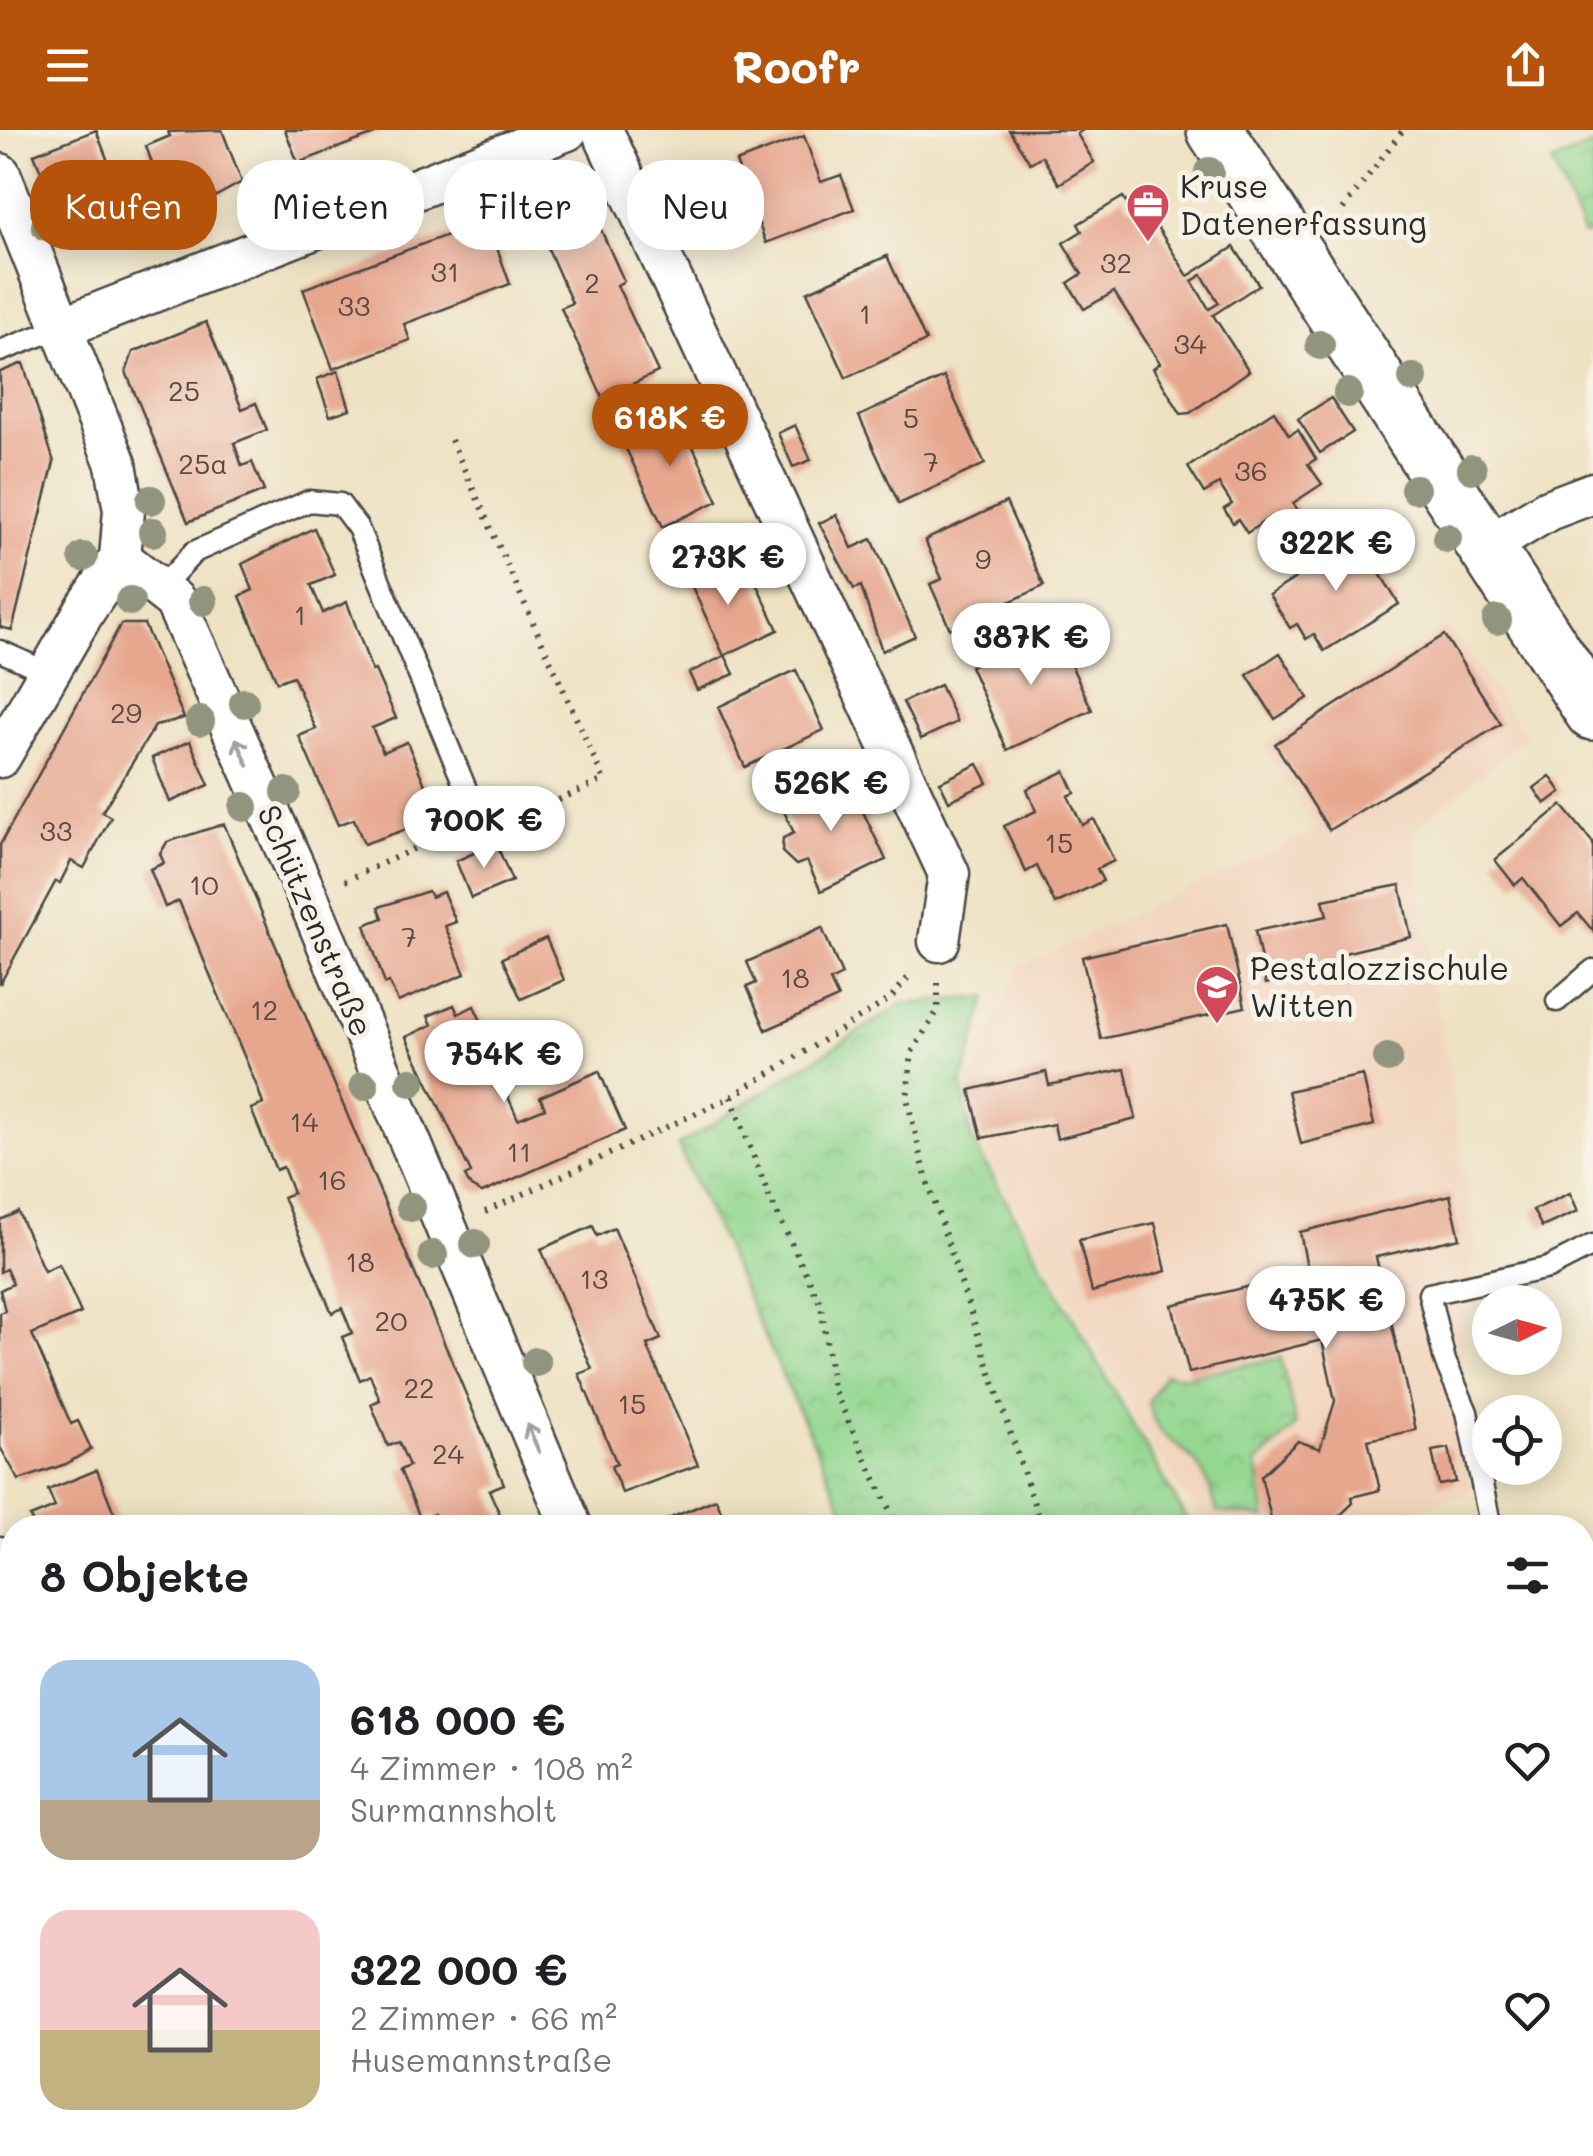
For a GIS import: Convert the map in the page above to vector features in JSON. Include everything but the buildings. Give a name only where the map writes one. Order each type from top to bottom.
[{"type":"main road","points":[[1214,130],[1483,549],[1593,712]]},
{"type":"street","points":[[63,327],[567,130]]},
{"type":"street","points":[[602,130],[949,874],[938,941]]},
{"type":"street","points":[[0,174],[116,464],[124,510],[120,558],[0,757]]},
{"type":"street","points":[[1483,549],[1548,510],[1593,493]]},
{"type":"street","name":"Schützenstraße","points":[[120,558],[175,601],[308,898],[566,1515]]},
{"type":"lane","points":[[0,351],[63,327]]},
{"type":"lane","points":[[161,588],[194,552],[309,501],[340,504],[358,528],[468,794]]},
{"type":"lane","points":[[0,652],[49,673]]},
{"type":"lane","points":[[1558,1001],[1593,970]]},
{"type":"lane","points":[[1487,1515],[1467,1412],[1445,1361],[1430,1294],[1548,1268],[1593,1245]]},
{"type":"path","points":[[1343,209],[1403,130]]},
{"type":"path","points":[[308,898],[469,822],[491,830],[604,780],[451,440]]},
{"type":"path","points":[[444,1230],[731,1097],[890,998],[938,941]]},
{"type":"path","points":[[938,941],[938,1010],[912,1052],[907,1098],[926,1177],[1038,1515]]},
{"type":"path","points":[[731,1097],[768,1194],[821,1305],[833,1388],[892,1515]]},
{"type":"shaded area","name":"Pestalozzischule Witten","points":[[1448,625],[1527,736],[1414,829],[1426,936],[1475,1239],[1456,1420],[1470,1494],[1395,1515],[1197,1515],[1152,1446],[977,1136],[967,1084],[1019,967],[1315,831],[1264,745]]},
{"type":"green space","points":[[1593,145],[1593,232],[1584,235],[1552,163]]},
{"type":"green space","points":[[987,997],[962,1085],[972,1140],[1184,1515],[847,1515],[678,1146],[902,1004]]},
{"type":"green space","points":[[1281,1358],[1296,1426],[1257,1463],[1266,1515],[1217,1512],[1203,1473],[1156,1424],[1148,1402],[1164,1374],[1186,1376]]},
{"type":"place","name":"Kruse Datenerfassung","points":[[1148,243]]},
{"type":"place","name":"Pestalozzischule Witten","points":[[1217,1025]]}]
